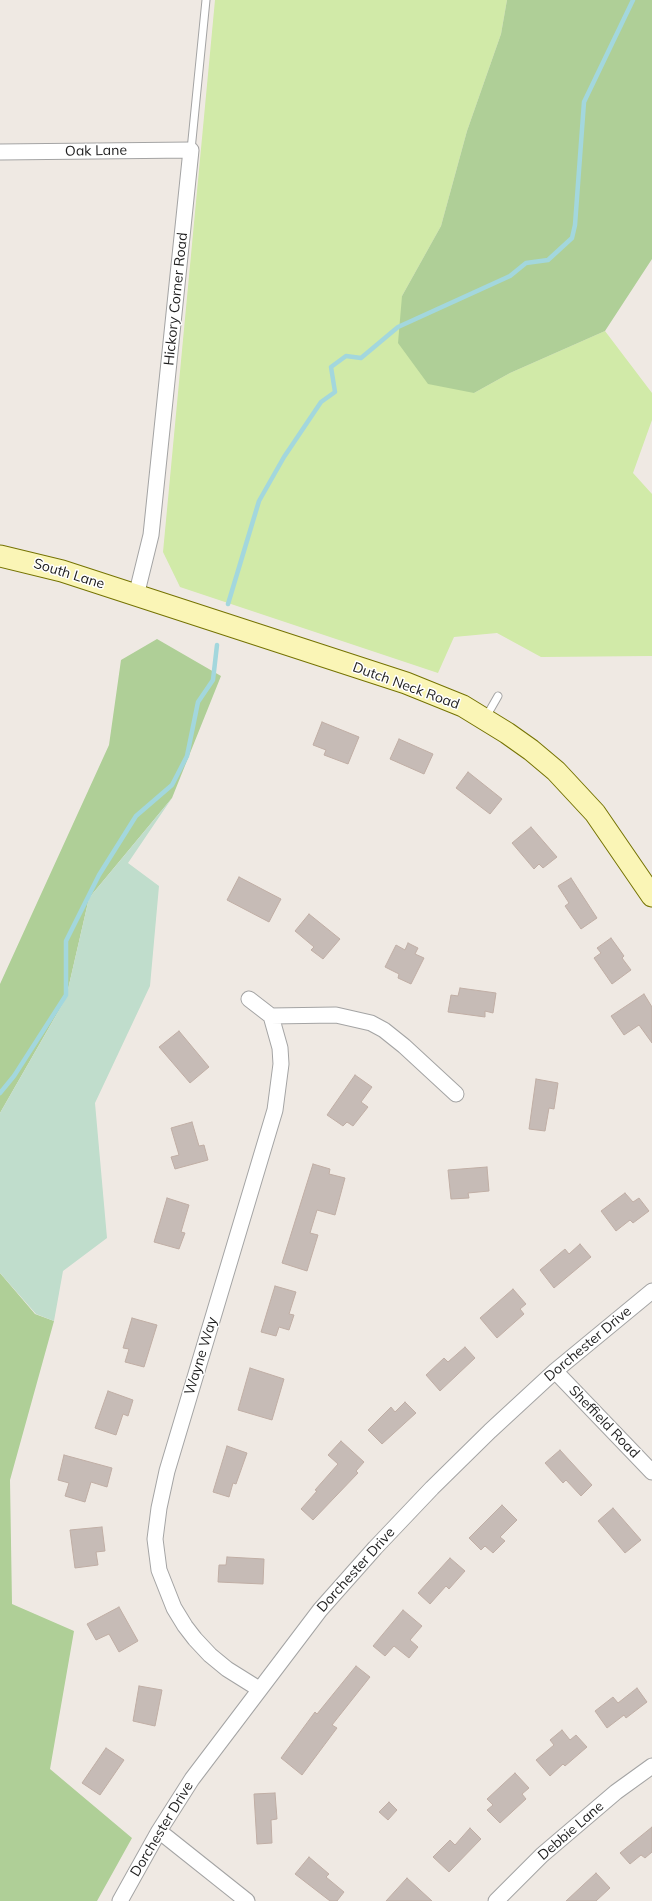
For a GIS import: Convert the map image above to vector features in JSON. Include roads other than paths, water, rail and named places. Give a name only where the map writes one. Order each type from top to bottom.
[{"type":"street","name":"Oak Lane","points":[[0,152],[191,150]]},
{"type":"street","name":"Hickory Corner Road","points":[[136,596],[151,535],[191,150]]},
{"type":"street","name":"South Lane","points":[[0,556],[56,570],[136,596]]},
{"type":"street","name":"Dutch Neck Road","points":[[136,596],[406,683],[463,706],[532,750],[577,792],[615,841],[652,896]]},
{"type":"street","points":[[249,1000],[271,1016],[336,1015],[371,1023],[384,1030],[404,1046],[456,1094]]},
{"type":"street","name":"Wayne Way","points":[[259,1689],[227,1669],[210,1655],[185,1626],[174,1608],[159,1570],[155,1539],[159,1508],[167,1471],[275,1110],[280,1064],[280,1048],[271,1016]]},
{"type":"street","name":"Dorchester Drive","points":[[120,1901],[159,1831],[192,1779],[320,1610],[374,1548],[490,1431],[555,1371],[652,1291]]},
{"type":"street","name":"Sheffield Road","points":[[555,1371],[652,1472]]},
{"type":"street","name":"Debbie Lane","points":[[496,1901],[542,1855],[616,1792],[652,1766]]},
{"type":"street","points":[[159,1831],[247,1901]]},
{"type":"lane","name":"Hickory Corner Road","points":[[191,150],[206,0]]},
{"type":"lane","points":[[485,719],[498,696]]},
{"type":"waterway","points":[[228,604],[259,501],[284,457],[321,402],[335,392],[331,367],[346,356],[361,358],[398,327],[510,276],[526,263],[548,260],[572,238],[575,225],[584,102],[633,0]]},
{"type":"waterway","points":[[0,1093],[14,1076],[66,995],[66,941],[99,875],[136,816],[172,785],[187,756],[198,702],[213,680],[217,645]]}]
